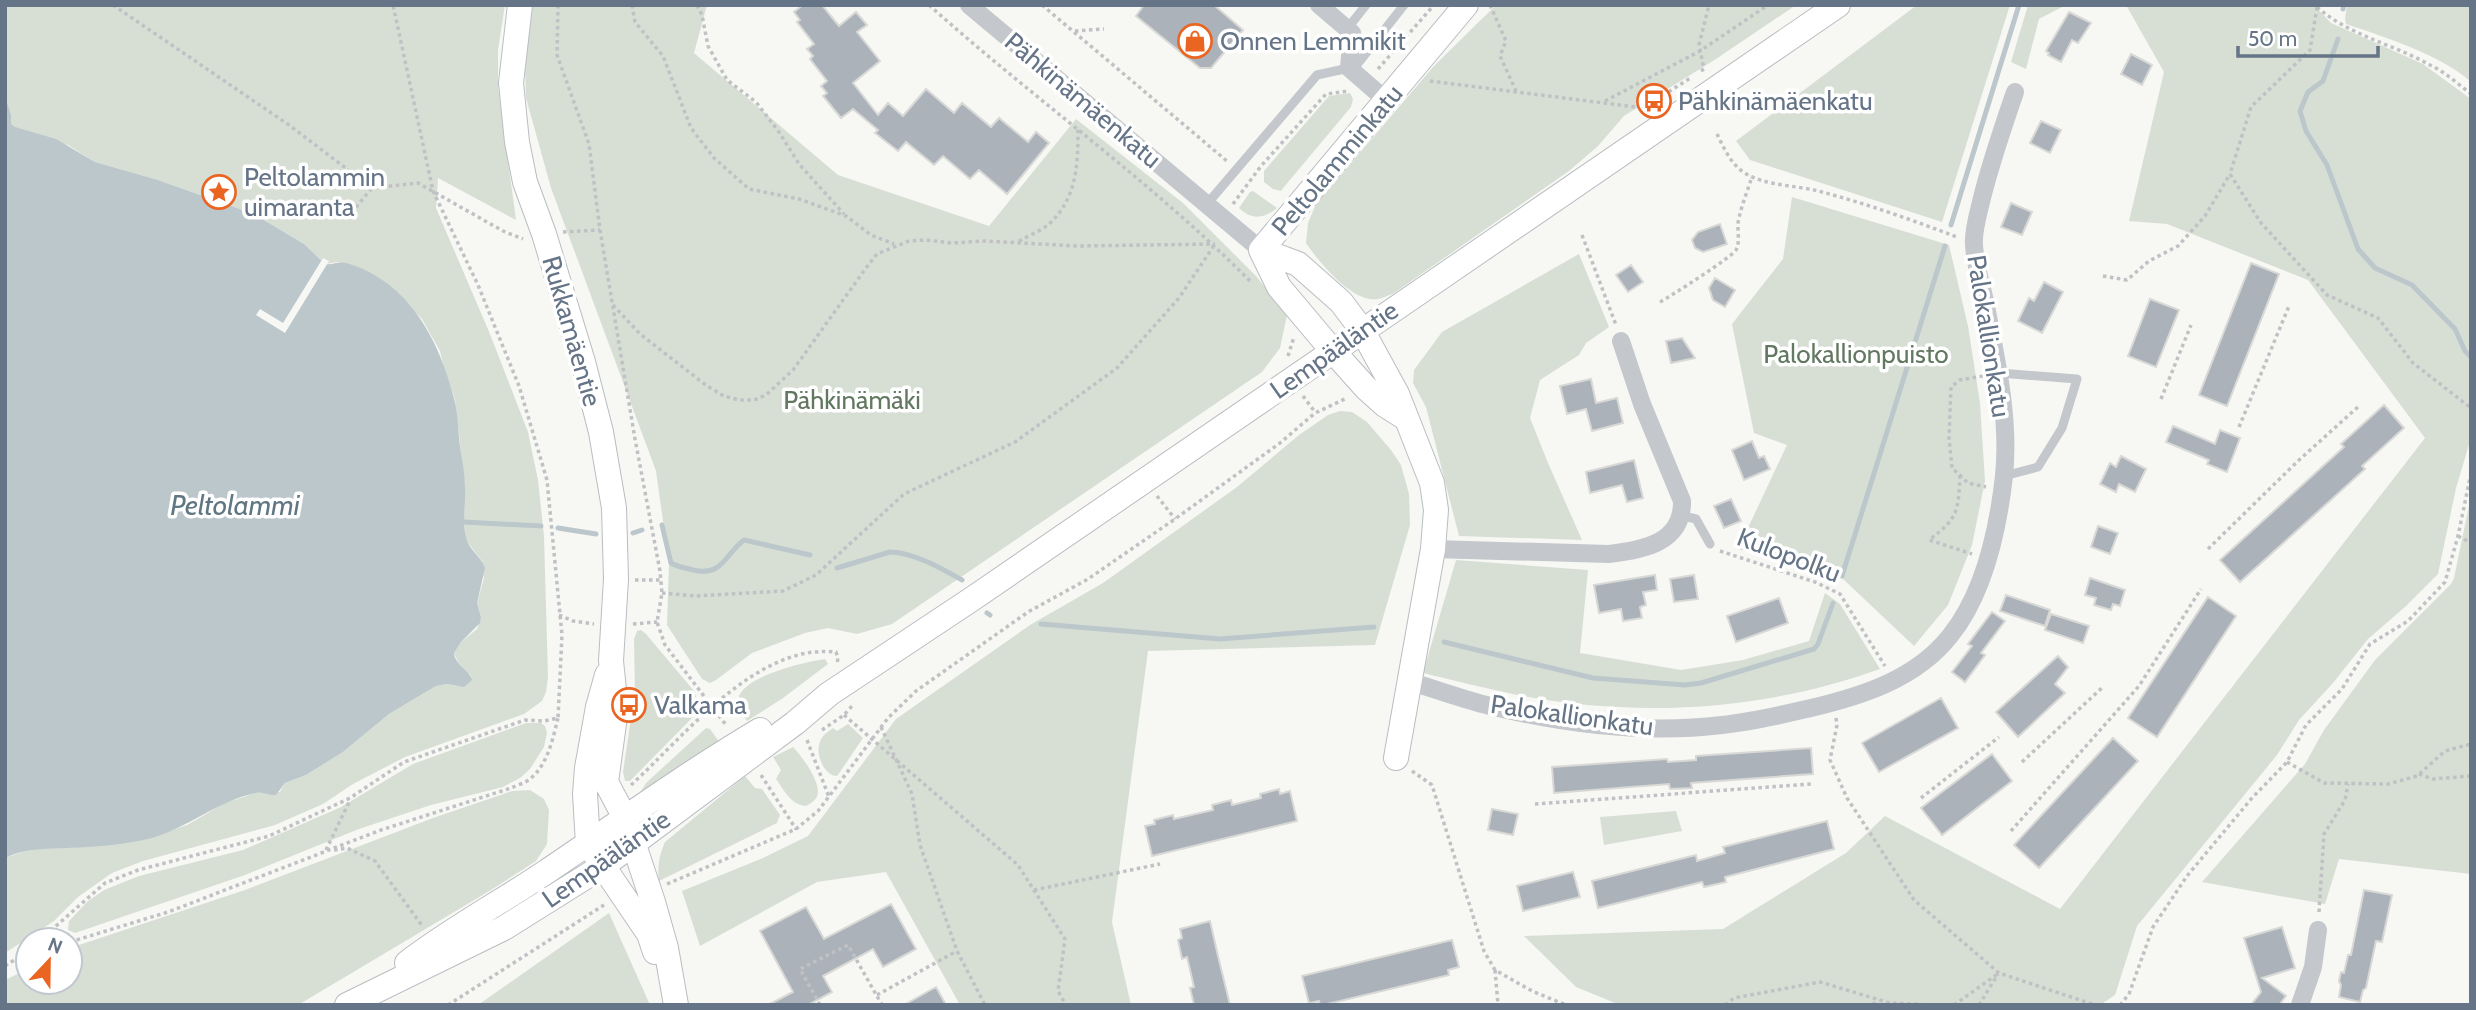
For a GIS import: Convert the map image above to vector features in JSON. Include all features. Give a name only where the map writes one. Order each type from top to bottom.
[{"type":"main road","name":"Rukkamäentie","points":[[520,5],[512,83],[513,115],[526,182],[583,362],[609,472],[614,508],[616,579],[611,661],[616,709],[606,782],[625,818],[634,844],[666,948],[670,977]]},
{"type":"main road","name":"Peltolamminkatu","points":[[1261,250],[1466,5]]},
{"type":"main road","name":"Lempääläntie","points":[[356,1000],[504,928],[603,866],[795,723],[829,694],[1145,481],[1838,5]]},
{"type":"main road","name":"Pähkinämäenkatu","points":[[1261,250],[1298,264],[1341,302],[1362,330]]},
{"type":"main road","name":"Pähkinämäenkatu","points":[[1261,250],[1279,287],[1332,351]]},
{"type":"main road","points":[[1362,330],[1397,394],[1404,418],[1415,437],[1432,483],[1436,510],[1433,549],[1396,758]]},
{"type":"main road","points":[[1332,351],[1366,388],[1404,418]]},
{"type":"main road","name":"Rukkamäentie","points":[[588,844],[585,794],[587,768],[598,707],[611,661]]},
{"type":"main road","name":"Lempääläntie","points":[[356,1000],[433,943],[588,844],[722,753],[782,717],[829,694]]},
{"type":"main road","points":[[588,844],[649,934],[656,957],[670,977],[676,1005]]},
{"type":"street","name":"Pähkinämäenkatu","points":[[969,5],[1261,250]]},
{"type":"street","points":[[1319,5],[1352,33],[1350,69],[1387,101]]},
{"type":"street","name":"Palokallionkatu","points":[[1408,681],[1489,706],[1546,717],[1671,729],[1722,726],[1760,720],[1864,694],[1894,681],[1926,659],[1950,636],[1969,606],[1988,559],[2002,483],[2004,427],[1999,373],[1973,244],[1986,180],[2015,92]]},
{"type":"street","points":[[1433,549],[1623,553],[1656,544],[1676,528],[1683,516],[1682,501],[1642,404],[1621,341]]},
{"type":"street","points":[[2300,1005],[2313,967],[2318,930]]},
{"type":"lane","points":[[1347,29],[1366,5]]},
{"type":"lane","points":[[1206,204],[1317,75],[1350,69],[1404,5]]},
{"type":"lane","points":[[1999,373],[2077,379],[2062,428],[2038,467],[2002,483]]},
{"type":"lane","name":"Kulopolku","points":[[1683,516],[1696,519],[1710,544]]},
{"type":"path","points":[[113,5],[289,125],[372,188],[418,183],[503,231],[529,242],[544,234],[600,230]]},
{"type":"path","points":[[84,938],[168,912],[381,830],[510,788],[530,779],[544,763],[553,740],[558,718],[562,635],[547,480],[519,386],[478,285],[433,191],[393,5]]},
{"type":"path","points":[[558,5],[557,55],[589,144],[600,230],[660,571],[662,593],[657,622],[666,645],[732,732]]},
{"type":"path","points":[[632,5],[635,22],[663,56],[691,128],[714,158],[749,189],[799,199],[846,216]]},
{"type":"path","points":[[697,5],[702,15],[708,46],[727,79],[756,102],[799,163],[846,216],[871,235],[896,245]]},
{"type":"path","points":[[929,5],[1215,244],[1259,290]]},
{"type":"path","points":[[1042,5],[1251,182]]},
{"type":"path","points":[[1222,216],[1261,166],[1326,94],[1346,90],[1358,95],[1434,5]]},
{"type":"path","points":[[1490,5],[1506,41],[1500,56],[1517,91]]},
{"type":"path","points":[[1412,71],[1426,81],[1643,108],[1704,69],[1700,51],[1709,5]]},
{"type":"path","points":[[1603,102],[1700,51],[1768,5]]},
{"type":"path","points":[[2317,6],[2331,20],[2349,30],[2432,65],[2471,94]]},
{"type":"path","points":[[2104,276],[2127,280],[2149,261],[2178,246],[2205,216],[2230,174],[2251,107],[2310,50],[2317,6]]},
{"type":"path","points":[[1073,31],[1104,29]]},
{"type":"path","points":[[1016,243],[1047,225],[1064,206],[1075,183],[1078,129]]},
{"type":"path","points":[[1717,134],[1728,157],[1743,173],[1842,197],[1973,244]]},
{"type":"path","points":[[2230,174],[2261,223],[2327,295],[2378,318],[2413,363],[2471,408]]},
{"type":"path","points":[[1660,302],[1682,291],[1692,280],[1735,253],[1739,243],[1738,221],[1752,176]]},
{"type":"path","points":[[347,218],[372,188]]},
{"type":"path","points":[[1582,235],[1621,341]]},
{"type":"path","points":[[613,305],[640,334],[707,386],[724,396],[754,400],[766,395],[793,370],[871,261],[877,254],[896,245],[926,240],[1077,246],[1215,244]]},
{"type":"path","points":[[662,593],[695,596],[783,591],[816,575],[904,494],[1015,442],[1117,368],[1178,298],[1215,244]]},
{"type":"path","points":[[2239,427],[2289,306]]},
{"type":"path","points":[[2161,399],[2191,325]]},
{"type":"path","points":[[1293,329],[1293,345],[1281,365],[1315,413]]},
{"type":"path","points":[[1999,373],[1960,380],[1951,387],[1949,438],[1952,468],[1968,483],[2002,483]]},
{"type":"path","points":[[758,770],[796,829],[818,811],[881,727],[916,691],[1028,612],[1088,579],[1175,519],[1280,443],[1315,413],[1354,396]]},
{"type":"path","points":[[2208,549],[2359,406]]},
{"type":"path","points":[[2120,1005],[2129,994],[2153,927],[2187,876],[2252,798],[2287,762],[2306,725],[2342,689],[2371,644],[2408,621],[2445,582],[2471,473]]},
{"type":"path","points":[[1960,475],[1955,516],[1943,530],[1929,540],[1988,559]]},
{"type":"path","points":[[1145,481],[1175,519]]},
{"type":"path","points":[[2458,536],[2471,543]]},
{"type":"path","name":"Kulopolku","points":[[1710,544],[1720,552],[1815,582],[1840,594],[1894,681]]},
{"type":"path","points":[[2011,831],[2139,686],[2201,589]]},
{"type":"path","points":[[559,615],[573,621],[594,624]]},
{"type":"path","points":[[631,624],[657,622]]},
{"type":"path","points":[[712,707],[749,676],[775,663],[800,655],[828,651],[836,652],[837,665]]},
{"type":"path","points":[[2022,762],[2104,686]]},
{"type":"path","points":[[1834,703],[1838,724],[1830,760],[1847,798],[1914,900],[1999,973],[2095,1005]]},
{"type":"path","points":[[844,715],[1018,865],[1065,939],[1058,990],[1066,1005]]},
{"type":"path","points":[[56,926],[104,883],[138,870],[268,836],[350,798],[404,762],[525,720],[544,721],[558,718]]},
{"type":"path","points":[[881,727],[912,794],[920,845],[957,951],[985,1005]]},
{"type":"path","points":[[1921,797],[1999,737]]},
{"type":"path","points":[[806,738],[829,797]]},
{"type":"path","points":[[2287,762],[2324,783],[2388,783],[2419,774],[2445,751],[2471,744]]},
{"type":"path","points":[[1396,758],[1432,785],[1449,832],[1484,951],[1496,970],[1532,991],[1566,1005]]},
{"type":"path","points":[[2419,774],[2433,779],[2471,776]]},
{"type":"path","points":[[1535,804],[1811,784]]},
{"type":"path","points":[[2318,930],[2324,834],[2344,800],[2348,784]]},
{"type":"path","points":[[325,852],[350,798]]},
{"type":"path","points":[[325,852],[347,848],[375,861],[433,943]]},
{"type":"path","points":[[1034,890],[1160,864]]},
{"type":"path","points":[[820,1005],[800,969],[848,945],[882,1005]]},
{"type":"path","points":[[877,995],[957,951]]},
{"type":"path","points":[[1496,970],[1498,1005]]},
{"type":"path","points":[[1954,1005],[1999,973]]},
{"type":"path","points":[[1979,1005],[1999,973]]},
{"type":"path","points":[[1725,1005],[1734,998],[1820,982],[1892,1004],[1935,1005]]},
{"type":"path","points":[[1873,1005],[1877,999]]},
{"type":"green space","points":[[5,5],[505,5],[498,50],[498,87],[516,220],[438,178],[436,208],[528,432],[538,480],[544,536],[548,677],[542,701],[524,714],[405,757],[353,784],[323,804],[275,825],[143,861],[112,873],[78,897],[46,926],[14,926],[14,947],[5,953],[5,858],[44,848],[69,848],[146,839],[187,825],[225,803],[258,792],[280,792],[285,783],[306,775],[343,752],[389,714],[436,686],[457,686],[471,676],[458,662],[454,653],[461,642],[477,629],[481,617],[477,603],[484,578],[482,561],[466,540],[465,488],[455,399],[440,351],[422,319],[385,282],[368,272],[338,262],[325,264],[304,244],[254,214],[155,179],[95,162],[68,145],[5,132]]},
{"type":"green space","name":"Pähkinämäki","points":[[530,5],[707,5],[694,53],[838,175],[989,226],[1076,119],[1183,203],[1256,276],[1287,315],[1280,348],[1262,372],[892,624],[857,634],[828,628],[805,633],[752,653],[710,683],[702,679],[667,625],[669,564],[656,471],[551,188],[526,98],[524,35]]},
{"type":"green space","points":[[1496,5],[1796,5],[1624,116],[1598,146],[1569,171],[1394,293],[1378,299],[1358,295],[1338,280],[1306,243],[1308,223],[1316,204],[1434,66]]},
{"type":"green space","points":[[1917,5],[2010,5],[1942,222],[1750,160],[1736,141]]},
{"type":"green space","points":[[2028,5],[2066,5],[2039,19],[2026,69],[2011,62]]},
{"type":"green space","points":[[2126,5],[2314,5],[2331,23],[2423,64],[2471,99],[2471,438],[2456,488],[2438,574],[2368,639],[2299,720],[2277,755],[2137,926],[2115,995],[2100,1005],[1620,1005],[1576,987],[1524,936],[1723,929],[1846,853],[1885,816],[2060,909],[2425,438],[2308,280],[2167,224],[2129,221],[2164,72]]},
{"type":"green space","points":[[2347,5],[2471,5],[2471,82],[2429,55],[2346,24]]},
{"type":"green space","points":[[1350,93],[1353,99],[1351,107],[1281,191],[1264,182],[1264,171],[1329,96]]},
{"type":"green space","points":[[1253,191],[1277,208],[1258,217],[1248,215],[1239,208]]},
{"type":"green space","name":"Palokallionpuisto","points":[[1792,197],[1949,245],[1968,326],[1980,403],[1985,481],[1972,545],[1948,605],[1914,646],[1842,578],[1738,549],[1787,445],[1754,433],[1732,324],[1783,259]]},
{"type":"green space","points":[[1579,254],[1609,327],[1586,343],[1579,355],[1540,380],[1530,418],[1582,540],[1459,536],[1426,407],[1413,383],[1414,370],[1442,332]]},
{"type":"green space","points":[[1340,411],[1352,412],[1367,422],[1391,450],[1401,465],[1409,494],[1410,525],[1375,645],[1148,651],[1112,922],[1131,1005],[960,1005],[886,872],[817,882],[700,946],[682,891],[763,858],[808,836],[896,719],[1030,625],[1103,583],[1237,487],[1299,435],[1328,415]]},
{"type":"green space","points":[[2471,496],[2471,874],[2339,859],[2325,904],[2202,882],[2305,764],[2324,730],[2375,660],[2451,584]]},
{"type":"green space","points":[[1456,560],[1588,570],[1580,653],[1681,670],[1743,660],[1809,641],[1825,593],[1840,604],[1880,669],[1793,694],[1703,706],[1658,708],[1567,703],[1522,696],[1423,673]]},
{"type":"green space","points":[[641,630],[694,691],[699,705],[695,715],[630,781],[625,781],[623,772],[631,718],[638,718],[641,698],[635,697],[634,639],[637,631]]},
{"type":"green space","points":[[825,659],[828,664],[747,721],[738,702],[744,689],[778,671]]},
{"type":"green space","points":[[526,723],[541,723],[547,733],[544,747],[530,769],[503,787],[431,805],[359,829],[245,875],[84,930],[84,926],[68,926],[69,921],[88,901],[104,890],[139,876],[243,850],[341,807],[413,764]]},
{"type":"green space","points":[[848,724],[863,738],[837,776],[833,775],[825,769],[820,760],[820,742],[833,728],[837,731]]},
{"type":"green space","points":[[706,728],[710,729],[720,743],[640,793],[646,783]]},
{"type":"green space","points":[[793,747],[809,768],[818,788],[814,801],[806,806],[792,800],[776,779],[781,770],[773,757]]},
{"type":"green space","points":[[745,776],[755,788],[762,789],[780,815],[777,823],[659,881],[659,861],[665,842]]},
{"type":"green space","points":[[530,790],[544,799],[549,810],[547,844],[536,861],[298,1005],[5,1005],[5,980],[14,976],[14,996],[84,996],[84,943],[245,890],[433,818],[512,791]]},
{"type":"green space","points":[[1676,811],[1682,831],[1604,845],[1600,817]]},
{"type":"green space","points":[[609,913],[650,1005],[478,1005]]},
{"type":"water","name":"Peltolammi","points":[[5,97],[11,124],[15,127],[56,139],[95,162],[155,179],[254,214],[304,244],[325,264],[343,263],[368,272],[404,298],[430,335],[448,376],[456,410],[464,472],[466,537],[485,568],[477,603],[480,623],[454,653],[472,680],[464,687],[447,684],[436,686],[389,714],[343,752],[306,775],[285,783],[276,795],[259,793],[242,797],[176,829],[148,839],[20,852],[5,858]]},
{"type":"pier","points":[[323,258],[329,261],[285,333],[256,315],[260,309],[283,323]]},
{"type":"building","points":[[803,5],[822,5],[839,26],[856,12],[867,25],[857,32],[880,61],[853,83],[878,115],[888,103],[903,116],[926,89],[954,113],[962,103],[991,127],[999,118],[1028,142],[1036,132],[1049,143],[1007,194],[979,170],[970,179],[943,156],[934,165],[906,142],[898,151],[875,133],[878,130],[853,109],[841,118],[823,96],[827,93],[821,86],[827,81],[810,59],[813,56],[807,49],[814,44],[797,22],[800,20],[794,12]]},
{"type":"building","points":[[1144,5],[1214,5],[1243,30],[1211,68],[1200,68],[1136,16]]},
{"type":"building","points":[[2069,12],[2091,23],[2078,43],[2072,40],[2061,62],[2046,51]]},
{"type":"building","points":[[2131,54],[2152,65],[2142,85],[2121,74]]},
{"type":"building","points":[[2041,121],[2061,130],[2050,153],[2030,143]]},
{"type":"building","points":[[2011,203],[2032,212],[2022,235],[2001,227]]},
{"type":"building","points":[[1720,224],[1727,244],[1703,252],[1695,248],[1692,240],[1698,232]]},
{"type":"building","points":[[2251,263],[2279,274],[2227,406],[2199,395]]},
{"type":"building","points":[[1631,265],[1643,282],[1628,292],[1616,275]]},
{"type":"building","points":[[1715,278],[1735,290],[1725,307],[1713,300],[1709,288]]},
{"type":"building","points":[[2044,282],[2063,292],[2042,333],[2018,321],[2029,298],[2034,301]]},
{"type":"building","points":[[2150,299],[2179,310],[2156,367],[2128,356]]},
{"type":"building","points":[[1682,338],[1695,358],[1671,363],[1666,341]]},
{"type":"building","points":[[1591,379],[1596,403],[1617,398],[1623,423],[1592,431],[1586,409],[1567,414],[1560,386]]},
{"type":"building","points":[[2384,405],[2404,428],[2362,466],[2365,469],[2240,582],[2220,560],[2344,447],[2341,444]]},
{"type":"building","points":[[2173,426],[2215,444],[2220,430],[2240,438],[2227,472],[2207,464],[2209,460],[2166,442]]},
{"type":"building","points":[[1752,441],[1759,458],[1764,456],[1770,469],[1744,480],[1732,450]]},
{"type":"building","points":[[2121,456],[2146,469],[2135,492],[2119,484],[2116,492],[2100,484],[2110,463],[2116,467]]},
{"type":"building","points":[[1634,460],[1643,498],[1627,502],[1622,485],[1590,493],[1586,472]]},
{"type":"building","points":[[1731,499],[1741,521],[1724,528],[1714,506]]},
{"type":"building","points":[[2098,526],[2118,533],[2110,554],[2091,547]]},
{"type":"building","points":[[1655,575],[1657,590],[1643,592],[1646,605],[1640,607],[1642,618],[1623,621],[1621,609],[1599,613],[1594,585]]},
{"type":"building","points":[[1694,575],[1698,599],[1674,602],[1670,579]]},
{"type":"building","points":[[2090,578],[2125,590],[2120,606],[2113,604],[2111,610],[2094,605],[2096,598],[2085,595]]},
{"type":"building","points":[[2006,595],[2050,610],[2045,626],[2000,611]]},
{"type":"building","points":[[2208,597],[2236,616],[2157,737],[2128,718]]},
{"type":"building","points":[[1779,598],[1788,623],[1736,642],[1727,616]]},
{"type":"building","points":[[1992,612],[2005,621],[1981,653],[1985,655],[1965,682],[1952,672],[1972,646],[1968,644]]},
{"type":"building","points":[[2051,614],[2089,626],[2083,643],[2045,630]]},
{"type":"building","points":[[2058,656],[2068,667],[2055,684],[2065,693],[2018,737],[1996,712]]},
{"type":"building","points":[[1941,698],[1958,728],[1879,772],[1862,743]]},
{"type":"building","points":[[2113,738],[2138,761],[2039,868],[2014,845]]},
{"type":"building","points":[[1811,748],[1813,774],[1691,783],[1692,788],[1670,789],[1669,784],[1554,793],[1552,767],[1667,759],[1668,762],[1696,760],[1696,756]]},
{"type":"building","points":[[1992,754],[2012,781],[1942,835],[1921,808]]},
{"type":"building","points":[[1279,789],[1280,794],[1290,791],[1297,821],[1152,856],[1145,826],[1155,824],[1154,820],[1173,815],[1174,819],[1213,810],[1212,805],[1231,800],[1232,805],[1261,798],[1260,794]]},
{"type":"building","points":[[1492,809],[1518,814],[1513,835],[1488,830]]},
{"type":"building","points":[[1827,821],[1834,849],[1725,877],[1726,882],[1704,887],[1702,882],[1598,908],[1592,881],[1696,855],[1697,861],[1725,853],[1723,847]]},
{"type":"building","points":[[1573,872],[1580,897],[1523,911],[1517,886]]},
{"type":"building","points":[[2364,890],[2392,895],[2382,942],[2376,941],[2366,988],[2360,1002],[2339,997],[2339,981],[2341,972],[2344,973],[2348,955],[2351,955]]},
{"type":"building","points":[[891,904],[916,949],[883,967],[873,949],[823,976],[832,992],[808,1005],[768,1005],[793,992],[760,931],[806,907],[824,939]]},
{"type":"building","points":[[1210,921],[1230,1005],[1194,1005],[1190,988],[1194,987],[1187,957],[1182,959],[1178,940],[1182,938],[1180,929]]},
{"type":"building","points":[[2282,927],[2295,968],[2262,978],[2286,996],[2279,1005],[2251,1005],[2261,992],[2244,938]]},
{"type":"building","points":[[1452,940],[1459,967],[1448,970],[1449,975],[1323,1005],[1320,1005],[1319,1001],[1309,1003],[1302,976]]},
{"type":"building","points":[[936,987],[946,1005],[904,1005]]},
{"type":"waterway","points":[[1951,225],[2019,5]]},
{"type":"waterway","points":[[2343,9],[2344,5]]},
{"type":"waterway","points":[[2338,39],[2323,81],[2308,92],[2300,111],[2306,131],[2327,165],[2358,249],[2375,268],[2412,285],[2455,329],[2465,351],[2471,357]]},
{"type":"waterway","points":[[1842,576],[1945,246]]},
{"type":"waterway","points":[[464,522],[541,526]]},
{"type":"waterway","points":[[662,525],[671,563],[693,570],[703,571],[717,567],[744,540],[810,555]]},
{"type":"waterway","points":[[558,528],[596,534]]},
{"type":"waterway","points":[[633,533],[642,530]]},
{"type":"waterway","points":[[837,568],[890,552],[918,558],[962,580]]},
{"type":"waterway","points":[[1444,642],[1593,678],[1685,685],[1701,683],[1814,649],[1833,603]]},
{"type":"waterway","points":[[1041,624],[1220,639],[1374,627]]},
{"type":"place","name":"Onnen Lemmikit","points":[[1195,41]]},
{"type":"place","name":"Pähkinämäenkatu","points":[[1654,101]]},
{"type":"place","name":"Peltolammin uimaranta","points":[[219,192]]},
{"type":"place","name":"Valkama","points":[[629,705]]}]
